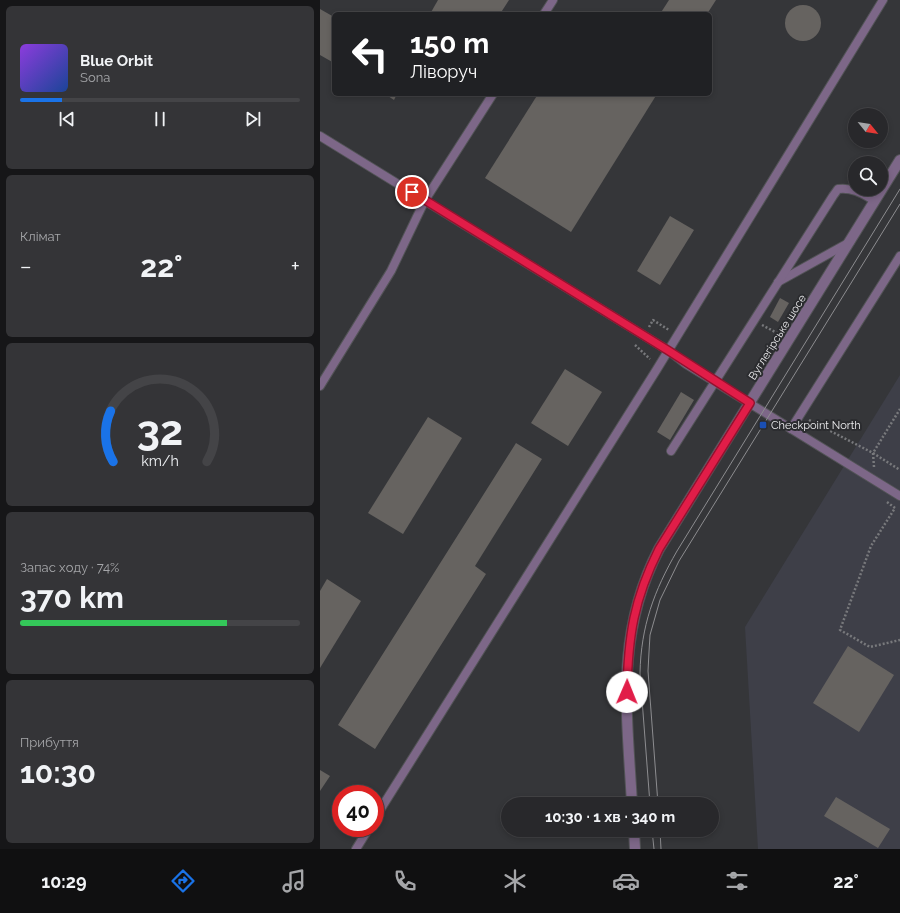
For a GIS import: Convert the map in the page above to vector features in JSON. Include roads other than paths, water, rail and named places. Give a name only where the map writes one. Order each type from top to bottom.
[{"type":"street","name":"Вуглегірське шосе","points":[[632,797],[627,664],[632,619],[640,591],[659,549],[900,160]]},
{"type":"street","points":[[634,837],[635,849]]},
{"type":"lane","points":[[545,12],[553,0]]},
{"type":"lane","points":[[384,804],[669,351],[883,0]]},
{"type":"lane","points":[[320,386],[391,271],[425,200],[492,96]]},
{"type":"lane","points":[[320,136],[669,351],[791,429],[900,496]]},
{"type":"lane","points":[[670,450],[776,283],[838,189],[855,190],[875,201]]},
{"type":"lane","points":[[776,283],[850,242]]},
{"type":"lane","points":[[791,429],[900,256]]},
{"type":"lane","points":[[356,849],[363,837]]},
{"type":"tram line","points":[[649,797],[640,673],[646,624],[655,595],[677,551],[900,189]]},
{"type":"tram line","points":[[657,797],[648,671],[650,635],[660,600],[679,561],[900,204]]},
{"type":"tram line","points":[[653,837],[654,849]]},
{"type":"tram line","points":[[660,837],[661,849]]},
{"type":"place","name":"Checkpoint North","points":[[763,425]]}]
